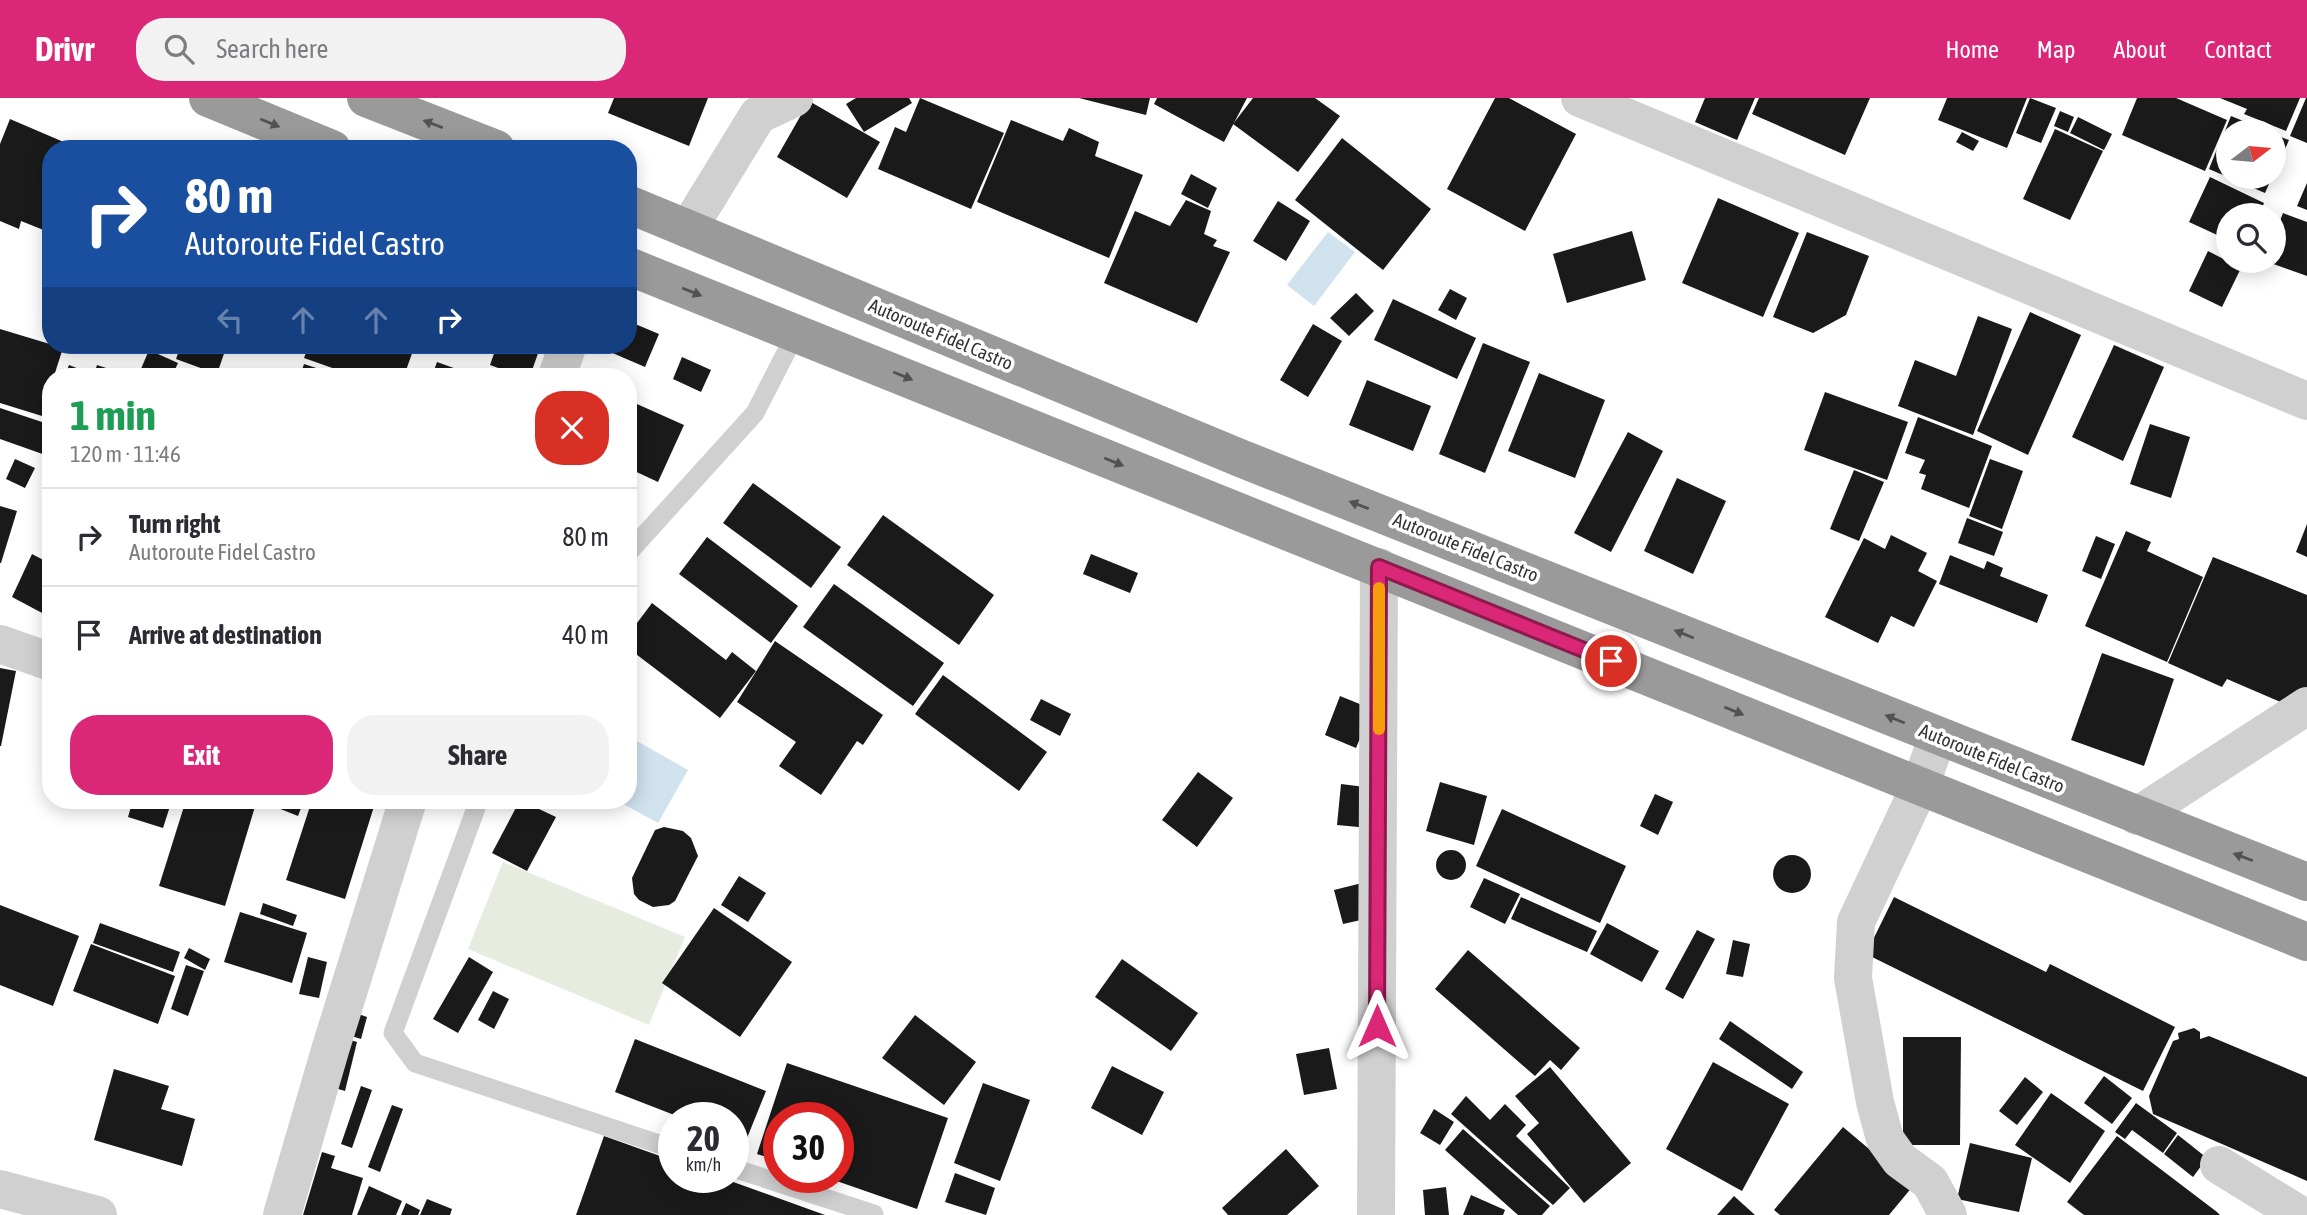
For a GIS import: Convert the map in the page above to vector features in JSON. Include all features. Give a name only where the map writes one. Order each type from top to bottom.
[{"type":"highway","points":[[208,98],[310,140]]},
{"type":"highway","points":[[366,98],[473,140]]},
{"type":"highway","name":"Autoroute Fidel Castro","points":[[637,208],[1240,458],[2307,882]]},
{"type":"highway","points":[[637,270],[2307,942]]},
{"type":"street","points":[[688,229],[758,116],[794,98]]},
{"type":"street","points":[[1580,98],[2307,401]]},
{"type":"street","points":[[1376,1215],[1379,567]]},
{"type":"street","points":[[0,644],[42,659]]},
{"type":"street","points":[[2137,816],[2307,706]]},
{"type":"street","points":[[1938,736],[1920,786],[1856,922],[1853,978],[1875,1102],[1885,1139],[1900,1160],[1930,1182],[1948,1215]]},
{"type":"street","points":[[282,1215],[405,809]]},
{"type":"street","points":[[2219,1166],[2300,1215]]},
{"type":"street","points":[[0,1189],[99,1215]]},
{"type":"lane","points":[[637,543],[755,413],[796,333]]},
{"type":"lane","points":[[476,809],[393,1033],[415,1063],[658,1144]]},
{"type":"lane","points":[[749,1173],[873,1214]]},
{"type":"shaded area","points":[[503,862],[685,937],[649,1025],[468,949]]},
{"type":"water","points":[[1328,232],[1355,252],[1314,306],[1287,285]]},
{"type":"water","points":[[637,741],[688,770],[658,823],[632,809],[637,809]]},
{"type":"building","points":[[614,98],[708,98],[689,146],[608,113]]},
{"type":"building","points":[[856,98],[909,98],[912,103],[864,132],[846,104]]},
{"type":"building","points":[[920,98],[1004,133],[971,209],[878,169],[895,127],[906,132]]},
{"type":"building","points":[[1079,98],[1150,98],[1146,115]]},
{"type":"building","points":[[1157,98],[1247,98],[1224,142],[1154,104]]},
{"type":"building","points":[[1253,98],[1315,98],[1340,116],[1298,172],[1233,124]]},
{"type":"building","points":[[1495,98],[1509,98],[1576,134],[1525,231],[1447,189]]},
{"type":"building","points":[[1705,98],[1755,98],[1737,140],[1695,122]]},
{"type":"building","points":[[1759,98],[1870,98],[1845,155],[1752,114]]},
{"type":"building","points":[[1947,98],[2027,98],[2007,148],[1938,120]]},
{"type":"building","points":[[2030,98],[2056,108],[2041,143],[2016,133]]},
{"type":"building","points":[[2137,98],[2176,98],[2225,119],[2216,119],[2216,146],[2205,171],[2122,135]]},
{"type":"building","points":[[2220,98],[2300,98],[2286,131],[2286,119],[2256,119],[2244,114],[2247,109]]},
{"type":"building","points":[[2307,98],[2307,143],[2290,136]]},
{"type":"building","points":[[809,101],[880,142],[847,198],[777,157]]},
{"type":"building","points":[[2060,111],[2074,117],[2068,132],[2054,126]]},
{"type":"building","points":[[2078,117],[2112,134],[2104,150],[2070,133]]},
{"type":"building","points":[[10,119],[59,140],[42,140],[42,229],[21,221],[19,229],[0,221],[0,144]]},
{"type":"building","points":[[1011,120],[1063,141],[1069,128],[1099,142],[1095,156],[1143,175],[1109,258],[977,202]]},
{"type":"building","points":[[2055,129],[2103,151],[2070,220],[2023,199]]},
{"type":"building","points":[[1962,132],[1979,141],[1973,151],[1956,142]]},
{"type":"building","points":[[1342,138],[1431,209],[1383,270],[1295,200]]},
{"type":"building","points":[[2216,152],[2216,172],[2209,169]]},
{"type":"building","points":[[1191,174],[1217,188],[1208,208],[1181,194]]},
{"type":"building","points":[[2210,177],[2216,180],[2216,189],[2235,189],[2264,203],[2216,203],[2216,234],[2189,222]]},
{"type":"building","points":[[2307,183],[2307,210],[2297,206]]},
{"type":"building","points":[[1718,198],[1799,233],[1763,317],[1682,283]]},
{"type":"building","points":[[1186,200],[1211,211],[1204,234],[1217,240],[1213,246],[1230,252],[1197,323],[1104,283],[1135,211],[1170,226]]},
{"type":"building","points":[[1278,201],[1310,221],[1286,261],[1253,241]]},
{"type":"building","points":[[2286,214],[2307,222],[2307,276],[2286,268]]},
{"type":"building","points":[[1632,231],[1646,280],[1567,303],[1553,254]]},
{"type":"building","points":[[1807,232],[1869,256],[1846,315],[1813,333],[1773,317]]},
{"type":"building","points":[[2208,251],[2216,255],[2216,273],[2239,273],[2222,307],[2189,291]]},
{"type":"building","points":[[1450,289],[1467,298],[1456,320],[1438,310]]},
{"type":"building","points":[[1356,293],[1374,311],[1349,336],[1330,318]]},
{"type":"building","points":[[1393,299],[1476,338],[1457,379],[1374,340]]},
{"type":"building","points":[[2030,312],[2081,335],[2028,455],[1977,431]]},
{"type":"building","points":[[1978,316],[2012,329],[1973,435],[1898,406],[1915,360],[1956,376]]},
{"type":"building","points":[[1313,324],[1342,341],[1308,397],[1280,380]]},
{"type":"building","points":[[637,325],[659,334],[645,367],[615,354],[637,354]]},
{"type":"building","points":[[0,329],[42,342],[42,354],[61,354],[57,368],[42,368],[42,416],[0,403]]},
{"type":"building","points":[[1483,343],[1530,362],[1485,473],[1439,454]]},
{"type":"building","points":[[2114,345],[2164,367],[2123,461],[2072,437]]},
{"type":"building","points":[[147,354],[158,354],[178,363],[176,368],[141,368]]},
{"type":"building","points":[[178,354],[224,354],[219,368],[201,368],[176,359]]},
{"type":"building","points":[[306,354],[412,354],[407,368],[332,368],[304,358]]},
{"type":"building","points":[[494,354],[538,354],[533,368],[498,368],[490,365]]},
{"type":"building","points":[[682,357],[711,370],[701,392],[673,379]]},
{"type":"building","points":[[437,362],[454,368],[435,368]]},
{"type":"building","points":[[1539,373],[1605,400],[1575,478],[1508,451]]},
{"type":"building","points":[[1367,380],[1431,406],[1413,451],[1349,425]]},
{"type":"building","points":[[1825,392],[1908,422],[1887,480],[1804,450]]},
{"type":"building","points":[[637,404],[684,425],[658,482],[637,472]]},
{"type":"building","points":[[0,408],[42,422],[42,454],[0,439]]},
{"type":"building","points":[[1918,417],[1992,446],[1969,508],[1921,489],[1926,475],[1919,473],[1925,460],[1905,453]]},
{"type":"building","points":[[2150,424],[2190,437],[2171,498],[2130,484]]},
{"type":"building","points":[[1628,432],[1663,451],[1611,552],[1574,533]]},
{"type":"building","points":[[15,459],[35,468],[25,488],[6,479]]},
{"type":"building","points":[[1990,459],[2023,471],[2002,529],[1969,516]]},
{"type":"building","points":[[1854,470],[1884,482],[1859,541],[1830,529]]},
{"type":"building","points":[[1677,478],[1726,501],[1693,574],[1644,551]]},
{"type":"building","points":[[753,483],[841,547],[811,588],[723,523]]},
{"type":"building","points":[[0,506],[17,511],[1,563],[0,563]]},
{"type":"building","points":[[883,515],[994,595],[959,645],[847,565]]},
{"type":"building","points":[[1967,518],[2003,532],[1994,556],[1958,543]]},
{"type":"building","points":[[2307,524],[2307,557],[2296,552]]},
{"type":"building","points":[[2126,531],[2151,542],[2147,551],[2203,577],[2167,662],[2085,626]]},
{"type":"building","points":[[1891,535],[1927,553],[1918,571],[1937,581],[1914,627],[1891,616],[1878,643],[1825,617],[1864,538],[1885,549]]},
{"type":"building","points":[[2096,536],[2115,544],[2101,579],[2082,571]]},
{"type":"building","points":[[707,537],[798,606],[771,643],[679,574]]},
{"type":"building","points":[[32,554],[42,559],[42,613],[12,597]]},
{"type":"building","points":[[1091,554],[1138,573],[1130,593],[1083,574]]},
{"type":"building","points":[[1950,555],[1984,569],[1987,561],[2003,568],[2000,576],[2048,595],[2037,623],[1939,584]]},
{"type":"building","points":[[2213,557],[2307,595],[2307,690],[2292,707],[2227,679],[2222,687],[2168,663]]},
{"type":"building","points":[[834,584],[944,663],[913,706],[803,627]]},
{"type":"building","points":[[652,603],[726,660],[732,652],[756,671],[720,718],[637,655],[637,623]]},
{"type":"building","points":[[775,641],[883,715],[863,745],[857,741],[821,795],[779,766],[796,742],[737,702]]},
{"type":"building","points":[[2102,653],[2174,679],[2144,766],[2071,740]]},
{"type":"building","points":[[0,668],[16,671],[1,746],[0,746]]},
{"type":"building","points":[[943,675],[1047,752],[1019,791],[915,714]]},
{"type":"building","points":[[1340,696],[1372,709],[1356,748],[1325,735]]},
{"type":"building","points":[[1041,699],[1071,714],[1060,736],[1030,720]]},
{"type":"building","points":[[1198,772],[1233,798],[1197,847],[1162,820]]},
{"type":"building","points":[[1440,782],[1487,796],[1474,845],[1426,831]]},
{"type":"building","points":[[1341,784],[1373,788],[1369,828],[1337,825]]},
{"type":"building","points":[[1655,794],[1673,802],[1658,835],[1640,826]]},
{"type":"building","points":[[130,809],[169,809],[163,828],[128,817]]},
{"type":"building","points":[[183,809],[254,809],[225,906],[159,886]]},
{"type":"building","points":[[280,809],[301,809],[298,816]]},
{"type":"building","points":[[309,809],[373,809],[345,899],[286,880]]},
{"type":"building","points":[[515,809],[539,809],[556,817],[527,871],[492,853]]},
{"type":"building","points":[[1502,809],[1626,866],[1600,923],[1476,866]]},
{"type":"building","points":[[664,827],[683,831],[691,838],[698,856],[675,901],[669,905],[653,907],[639,900],[634,894],[632,878],[655,830]]},
{"type":"building","points":[[1451,850],[1462,854],[1466,865],[1462,876],[1451,880],[1440,876],[1436,865],[1440,854]]},
{"type":"building","points":[[1792,855],[1805,861],[1811,874],[1805,887],[1792,893],[1779,887],[1773,874],[1779,861]]},
{"type":"building","points":[[739,876],[766,893],[748,922],[721,905]]},
{"type":"building","points":[[1484,878],[1520,894],[1505,924],[1470,907]]},
{"type":"building","points":[[1362,883],[1370,918],[1343,924],[1334,890]]},
{"type":"building","points":[[1521,897],[1597,931],[1587,952],[1511,919]]},
{"type":"building","points":[[1894,897],[2046,972],[2050,964],[2175,1027],[2143,1091],[1866,954]]},
{"type":"building","points":[[263,903],[297,915],[293,926],[260,914]]},
{"type":"building","points":[[0,905],[79,936],[53,1006],[0,985]]},
{"type":"building","points":[[714,908],[792,962],[740,1037],[662,983]]},
{"type":"building","points":[[240,912],[307,933],[292,983],[224,962]]},
{"type":"building","points":[[100,923],[180,952],[173,972],[93,943]]},
{"type":"building","points":[[1607,923],[1659,951],[1642,982],[1590,954]]},
{"type":"building","points":[[1697,930],[1715,939],[1683,999],[1665,989]]},
{"type":"building","points":[[1733,940],[1750,944],[1743,977],[1726,974]]},
{"type":"building","points":[[91,944],[175,976],[158,1024],[73,991]]},
{"type":"building","points":[[189,948],[210,959],[205,970],[184,958]]},
{"type":"building","points":[[1468,950],[1580,1048],[1561,1070],[1550,1060],[1535,1076],[1435,989]]},
{"type":"building","points":[[308,957],[327,962],[319,998],[299,994]]},
{"type":"building","points":[[469,957],[493,972],[458,1033],[433,1019]]},
{"type":"building","points":[[1122,959],[1198,1013],[1171,1051],[1095,997]]},
{"type":"building","points":[[186,965],[204,971],[188,1016],[171,1009]]},
{"type":"building","points":[[493,991],[509,999],[494,1029],[478,1020]]},
{"type":"building","points":[[350,1011],[367,1017],[361,1039],[342,1033]]},
{"type":"building","points":[[915,1015],[976,1062],[944,1105],[882,1058]]},
{"type":"building","points":[[1730,1021],[1803,1072],[1792,1089],[1719,1039]]},
{"type":"building","points":[[2194,1028],[2200,1032],[2200,1039],[2209,1036],[2307,1077],[2307,1181],[2153,1114],[2149,1096],[2173,1041],[2179,1039],[2178,1033]]},
{"type":"building","points":[[340,1037],[357,1042],[345,1091],[328,1086]]},
{"type":"building","points":[[1903,1037],[1961,1037],[1960,1145],[1903,1145]]},
{"type":"building","points":[[635,1039],[766,1091],[749,1133],[749,1102],[658,1102],[658,1109],[615,1092]]},
{"type":"building","points":[[1329,1048],[1337,1089],[1304,1095],[1296,1054]]},
{"type":"building","points":[[1713,1062],[1789,1104],[1742,1191],[1666,1149]]},
{"type":"building","points":[[787,1063],[948,1118],[917,1209],[854,1187],[854,1102],[774,1102]]},
{"type":"building","points":[[1112,1066],[1164,1092],[1142,1135],[1091,1108]]},
{"type":"building","points":[[1550,1067],[1631,1163],[1584,1203],[1527,1134],[1539,1123],[1515,1096]]},
{"type":"building","points":[[114,1069],[169,1086],[161,1109],[195,1119],[182,1166],[94,1140]]},
{"type":"building","points":[[2104,1076],[2132,1098],[2112,1124],[2084,1103]]},
{"type":"building","points":[[2025,1077],[2043,1092],[2017,1125],[1999,1111]]},
{"type":"building","points":[[983,1083],[1030,1100],[1000,1181],[954,1163]]},
{"type":"building","points":[[361,1086],[372,1090],[352,1148],[341,1144]]},
{"type":"building","points":[[2051,1093],[2105,1131],[2070,1183],[2015,1145]]},
{"type":"building","points":[[1466,1096],[1490,1120],[1505,1104],[1526,1125],[1516,1136],[1570,1188],[1553,1205],[1451,1114]]},
{"type":"building","points":[[2136,1103],[2177,1133],[2163,1153],[2132,1130],[2125,1139],[2115,1132]]},
{"type":"building","points":[[392,1105],[403,1109],[380,1172],[368,1167]]},
{"type":"building","points":[[1434,1109],[1454,1122],[1440,1145],[1420,1133]]},
{"type":"building","points":[[1843,1127],[1913,1186],[1889,1215],[1780,1215],[1774,1210]]},
{"type":"building","points":[[1463,1129],[1550,1206],[1542,1215],[1518,1215],[1445,1150]]},
{"type":"building","points":[[2178,1135],[2207,1158],[2193,1177],[2164,1154]]},
{"type":"building","points":[[604,1136],[658,1155],[658,1193],[749,1193],[749,1188],[825,1215],[576,1215]]},
{"type":"building","points":[[763,1136],[763,1156],[757,1154]]},
{"type":"building","points":[[2117,1136],[2220,1215],[2084,1215],[2067,1202]]},
{"type":"building","points":[[1970,1143],[2032,1158],[2019,1212],[1957,1199]]},
{"type":"building","points":[[1286,1149],[1319,1186],[1287,1215],[1228,1215],[1222,1208]]},
{"type":"building","points":[[322,1152],[335,1156],[331,1168],[363,1178],[352,1215],[303,1215]]},
{"type":"building","points":[[955,1173],[995,1188],[986,1215],[945,1202]]},
{"type":"building","points":[[369,1186],[402,1201],[396,1215],[357,1215]]},
{"type":"building","points":[[1446,1187],[1449,1215],[1425,1215],[1423,1190]]},
{"type":"building","points":[[1471,1195],[1505,1210],[1503,1215],[1463,1215]]},
{"type":"building","points":[[1734,1196],[1755,1215],[1717,1215]]},
{"type":"building","points":[[427,1199],[452,1209],[450,1215],[420,1215]]},
{"type":"building","points":[[406,1203],[420,1210],[418,1215],[401,1215]]},
{"type":"slow traffic","points":[[1379,588],[1379,729]]},
{"type":"route","points":[[1377,1026],[1379,567],[1611,661]]}]
